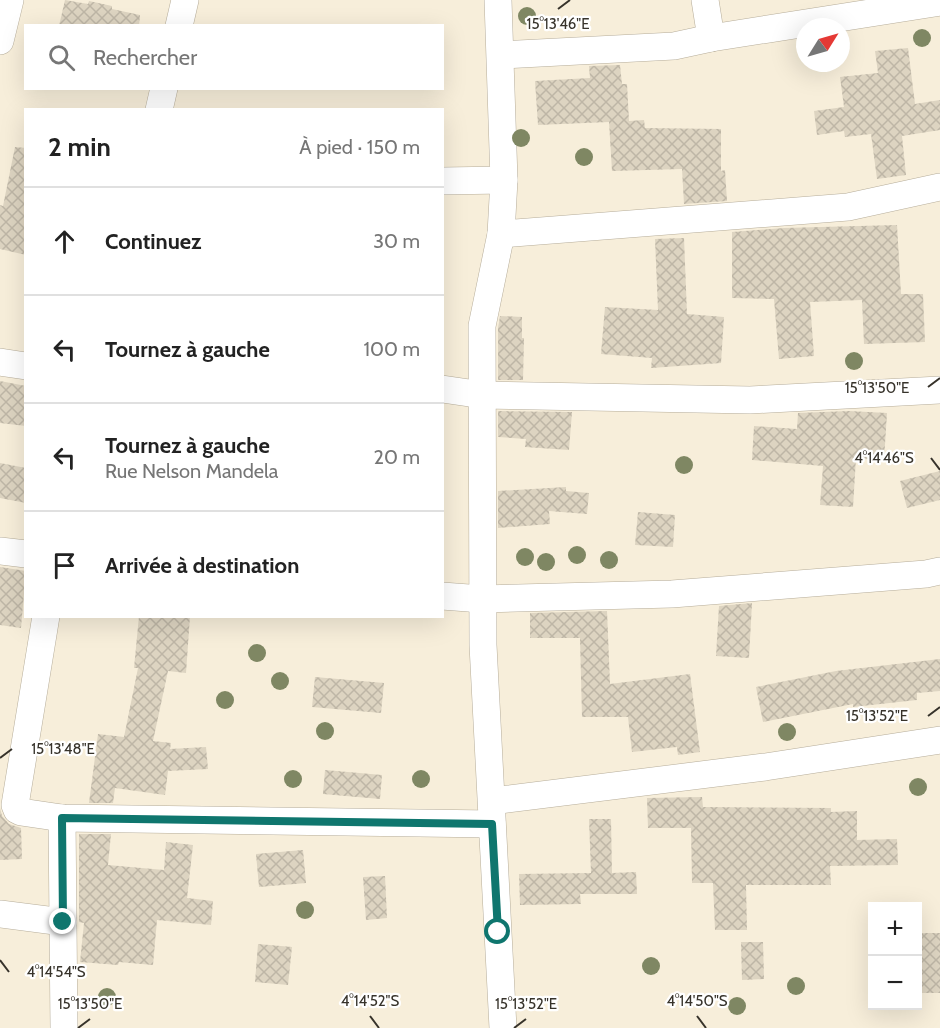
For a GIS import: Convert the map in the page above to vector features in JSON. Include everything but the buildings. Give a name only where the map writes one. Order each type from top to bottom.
[{"type":"street","points":[[0,40],[10,0]]},
{"type":"street","points":[[179,24],[185,0]]},
{"type":"street","points":[[498,0],[504,180],[501,234],[482,326],[482,599],[503,1028]]},
{"type":"street","points":[[705,0],[711,38]]},
{"type":"street","points":[[501,55],[674,46],[711,38],[940,2]]},
{"type":"street","points":[[159,108],[164,90]]},
{"type":"street","points":[[444,181],[504,180]]},
{"type":"street","points":[[501,234],[848,207],[940,187]]},
{"type":"street","points":[[0,362],[24,366]]},
{"type":"street","points":[[444,389],[483,395],[750,400],[940,390]]},
{"type":"street","points":[[0,551],[24,554]]},
{"type":"street","points":[[444,596],[482,599],[672,594],[927,574],[940,571]]},
{"type":"street","points":[[46,618],[15,805],[21,812],[62,818],[492,812],[940,740]]},
{"type":"street","points":[[62,818],[64,1028]]},
{"type":"street","points":[[0,914],[63,922]]},
{"type":"route","points":[[63,922],[62,818],[492,824],[498,932]]}]
